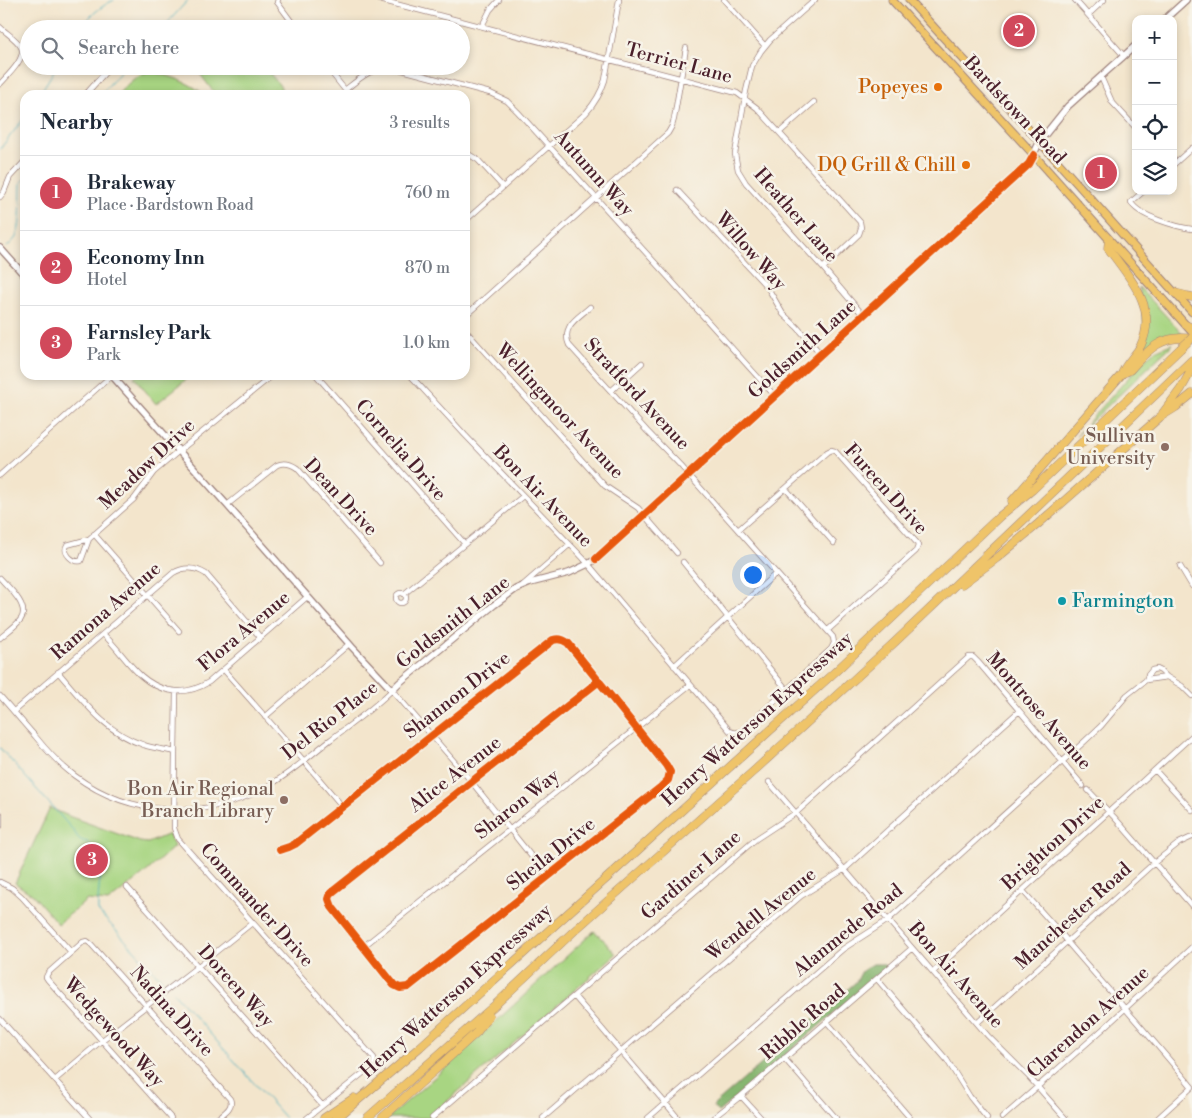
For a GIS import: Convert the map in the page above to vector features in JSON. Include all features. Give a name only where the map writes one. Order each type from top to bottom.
[{"type":"highway","points":[[1000,516],[1122,374],[1142,344],[1146,314],[1140,292],[1108,248],[1109,239]]},
{"type":"highway","points":[[1175,293],[1192,297]]},
{"type":"highway","points":[[1122,374],[1130,370],[1148,350],[1158,344],[1170,339],[1192,338]]},
{"type":"highway","name":"Henry Watterson Expressway","points":[[337,1118],[385,1077],[829,677],[1000,516],[1032,490],[1192,338]]},
{"type":"highway","points":[[1160,417],[1181,389],[1190,365]]},
{"type":"highway","name":"Henry Watterson Expressway","points":[[367,1118],[495,1006],[574,931],[756,769],[1190,365]]},
{"type":"highway","points":[[938,601],[997,558],[1160,417],[1192,394]]},
{"type":"highway","points":[[382,1118],[478,1032],[495,1006]]},
{"type":"highway","points":[[324,1118],[385,1077]]},
{"type":"main road","name":"Bardstown Road","points":[[909,0],[1040,141],[1192,312]]},
{"type":"main road","name":"Bardstown Road","points":[[896,1],[1192,332]]},
{"type":"main road","points":[[949,62],[960,55]]},
{"type":"street","points":[[278,0],[277,2],[290,20]]},
{"type":"street","name":"Terrier Lane","points":[[380,0],[458,20]]},
{"type":"street","points":[[482,26],[487,14],[499,0]]},
{"type":"street","points":[[470,217],[594,104],[603,87],[619,0]]},
{"type":"street","points":[[724,0],[765,46]]},
{"type":"street","name":"Heather Lane","points":[[815,0],[765,46],[752,66],[735,154],[736,165],[746,183],[864,315]]},
{"type":"street","points":[[1075,0],[1124,56]]},
{"type":"street","points":[[1088,15],[1104,0]]},
{"type":"street","points":[[1169,15],[1186,0]]},
{"type":"street","name":"Terrier Lane","points":[[470,23],[728,90],[745,98],[780,132],[861,225],[859,234],[823,268]]},
{"type":"street","points":[[0,27],[20,46]]},
{"type":"street","points":[[470,311],[668,133],[673,123],[686,48]]},
{"type":"street","name":"Goldsmith Lane","points":[[116,380],[307,597],[392,690],[494,605],[522,586],[569,572],[596,559],[1029,164],[1040,141],[1068,106],[1132,49]]},
{"type":"street","points":[[0,84],[20,58]]},
{"type":"street","points":[[89,90],[103,75]]},
{"type":"street","points":[[334,75],[346,90]]},
{"type":"street","name":"Autumn Way","points":[[346,90],[366,75]]},
{"type":"street","name":"Autumn Way","points":[[424,75],[482,90],[507,101],[775,396]]},
{"type":"street","points":[[1101,77],[1112,102],[1132,124]]},
{"type":"street","points":[[780,132],[814,102]]},
{"type":"street","points":[[1177,161],[1192,148]]},
{"type":"street","points":[[470,155],[478,160],[503,187]]},
{"type":"street","points":[[0,197],[10,177],[20,166]]},
{"type":"street","name":"Willow Way","points":[[677,190],[768,288],[784,314],[821,354]]},
{"type":"street","points":[[1139,195],[1131,202],[1133,206],[1162,221],[1192,229]]},
{"type":"street","points":[[0,248],[20,270]]},
{"type":"street","name":"Stratford Avenue","points":[[590,307],[569,326],[567,332],[569,344],[833,637],[834,643],[831,649],[787,690]]},
{"type":"street","name":"Wellingmoor Avenue","points":[[470,336],[605,486],[635,506],[677,553]]},
{"type":"street","points":[[612,390],[642,363]]},
{"type":"street","points":[[0,475],[106,380]]},
{"type":"street","name":"Meadow Drive","points":[[89,539],[65,547],[67,553],[76,562],[81,561],[89,539],[134,498],[154,472],[178,450],[267,380]]},
{"type":"street","name":"Cornelia Drive","points":[[320,380],[464,544]]},
{"type":"street","name":"Bon Air Avenue","points":[[414,380],[588,564],[730,731],[735,733],[742,731],[787,690]]},
{"type":"street","name":"Fureen Drive","points":[[738,530],[827,452],[835,451],[918,546],[916,551],[828,630]]},
{"type":"street","name":"Dean Drive","points":[[227,505],[277,465],[291,464],[297,468],[380,563]]},
{"type":"street","points":[[786,489],[834,543]]},
{"type":"street","points":[[404,594],[523,496]]},
{"type":"street","points":[[94,534],[179,631]]},
{"type":"street","points":[[522,586],[569,545]]},
{"type":"street","points":[[683,562],[787,690]]},
{"type":"street","points":[[1180,566],[1192,586]]},
{"type":"street","name":"Ramona Avenue","points":[[14,711],[173,572],[178,570],[191,568],[199,570],[209,577],[260,637]]},
{"type":"street","points":[[674,666],[776,573]]},
{"type":"street","points":[[0,578],[21,603],[24,613],[21,619],[0,638]]},
{"type":"street","name":"Flora Avenue","points":[[103,634],[142,678],[156,687],[176,691],[198,688],[224,670],[307,597]]},
{"type":"street","name":"Shannon Drive","points":[[280,850],[295,844],[556,639],[564,639],[568,643],[637,728]]},
{"type":"street","points":[[265,717],[349,644]]},
{"type":"street","name":"Montrose Avenue","points":[[971,657],[983,668],[1084,786]]},
{"type":"street","name":"Gardiner Lane","points":[[432,1118],[756,839],[796,812],[966,659],[971,657]]},
{"type":"street","points":[[224,670],[342,806]]},
{"type":"street","points":[[1146,680],[1149,673],[1154,670],[1161,671],[1182,686],[1192,696]]},
{"type":"street","points":[[58,672],[94,714],[116,732],[143,745],[175,752]]},
{"type":"street","points":[[1146,680],[1167,677]]},
{"type":"street","name":"Alanmede Road","points":[[648,1118],[843,949],[888,920],[1063,762],[1101,726],[1127,695],[1146,680]]},
{"type":"street","name":"Alice Avenue","points":[[364,946],[332,907],[330,899],[332,893],[598,681]]},
{"type":"street","name":"Sharon Way","points":[[364,946],[690,685]]},
{"type":"street","points":[[392,690],[471,781],[548,877]]},
{"type":"street","name":"Del Rio Place","points":[[0,696],[58,761],[84,783],[105,794],[144,807],[191,810],[212,807],[241,799],[274,782],[392,690]]},
{"type":"street","name":"Commander Drive","points":[[176,691],[174,828],[178,839],[374,1058],[372,1066],[322,1105]]},
{"type":"street","name":"Wendell Avenue","points":[[543,1118],[801,896],[845,869],[1019,711]]},
{"type":"street","name":"Sheila Drive","points":[[364,946],[394,985],[402,988],[412,985],[660,788],[668,780],[670,775],[669,769],[637,728]]},
{"type":"street","name":"Brighton Drive","points":[[933,972],[1192,736]]},
{"type":"street","points":[[1155,770],[1192,810]]},
{"type":"street","name":"Bon Air Avenue","points":[[769,782],[992,1040],[1029,1077],[1065,1118]]},
{"type":"street","name":"Montrose Avenue","points":[[1088,790],[1110,812],[1192,906]]},
{"type":"street","points":[[0,814],[0,826]]},
{"type":"street","name":"Manchester Road","points":[[978,1023],[1154,863],[1178,843],[1192,837]]},
{"type":"street","name":"Wedgewood Way","points":[[0,882],[12,888],[22,897],[71,952],[48,973],[46,978],[171,1118]]},
{"type":"street","name":"Doreen Way","points":[[127,887],[322,1105]]},
{"type":"street","points":[[1023,890],[1192,1087],[1158,1118]]},
{"type":"street","points":[[54,1080],[146,1005],[252,923]]},
{"type":"street","name":"Nadina Drive","points":[[71,952],[83,942],[89,942],[230,1099],[232,1102],[231,1106],[218,1118]]},
{"type":"street","name":"Clarendon Avenue","points":[[1002,1118],[1192,947]]},
{"type":"street","name":"Ribble Road","points":[[713,1118],[912,948]]},
{"type":"street","points":[[877,979],[947,1060],[970,1098],[987,1118]]},
{"type":"street","points":[[574,996],[678,1118]]},
{"type":"street","points":[[0,1019],[89,1118]]},
{"type":"street","points":[[827,1022],[910,1118]]},
{"type":"street","points":[[784,1058],[836,1118]]},
{"type":"street","points":[[741,1096],[761,1118]]},
{"type":"street","points":[[306,1118],[322,1105]]},
{"type":"green space","points":[[140,75],[164,75],[183,81],[198,90],[122,90]]},
{"type":"green space","points":[[201,75],[271,75],[281,87],[281,90],[212,90]]},
{"type":"green space","points":[[1139,287],[1183,334],[1160,339],[1141,352],[1146,337]]},
{"type":"green space","points":[[1173,344],[1076,436],[1145,359],[1155,351]]},
{"type":"green space","points":[[136,380],[186,380],[156,404]]},
{"type":"green space","points":[[50,808],[140,842],[148,843],[169,834],[174,847],[144,874],[108,902],[87,900],[58,924],[33,895],[15,883]]},
{"type":"green space","points":[[594,931],[616,954],[428,1118],[388,1118],[453,1061]]},
{"type":"green space","points":[[873,964],[882,964],[887,967],[718,1112],[713,1106],[856,982],[862,971]]},
{"type":"waterway","points":[[87,20],[104,5],[114,0]]},
{"type":"waterway","points":[[170,20],[188,0]]},
{"type":"waterway","points":[[42,90],[51,75]]},
{"type":"waterway","points":[[104,90],[118,75]]},
{"type":"waterway","points":[[0,149],[20,123]]},
{"type":"waterway","points":[[7,247],[17,235],[20,216]]},
{"type":"waterway","points":[[0,748],[79,838],[82,841],[88,842],[96,851],[100,868],[98,911],[165,983]]},
{"type":"waterway","points":[[174,993],[285,1118]]},
{"type":"cycle path","points":[[596,559],[1029,164],[1034,155]]},
{"type":"cycle path","points":[[280,850],[295,844],[553,640],[561,639],[568,643],[666,765],[670,772],[668,780],[408,987],[400,988],[394,985],[332,907],[329,899],[331,893],[599,681]]},
{"type":"place","name":"Economy Inn","points":[[1019,31]]},
{"type":"place","name":"Popeyes","points":[[938,87]]},
{"type":"place","name":"DQ Grill & Chill","points":[[966,165]]},
{"type":"place","name":"Brakeway","points":[[1101,173]]},
{"type":"place","name":"Sullivan University","points":[[1165,447]]},
{"type":"place","name":"Farmington","points":[[1062,601]]},
{"type":"place","name":"Bon Air Regional Branch Library","points":[[284,800]]},
{"type":"place","name":"Farnsley Park","points":[[92,860]]}]
